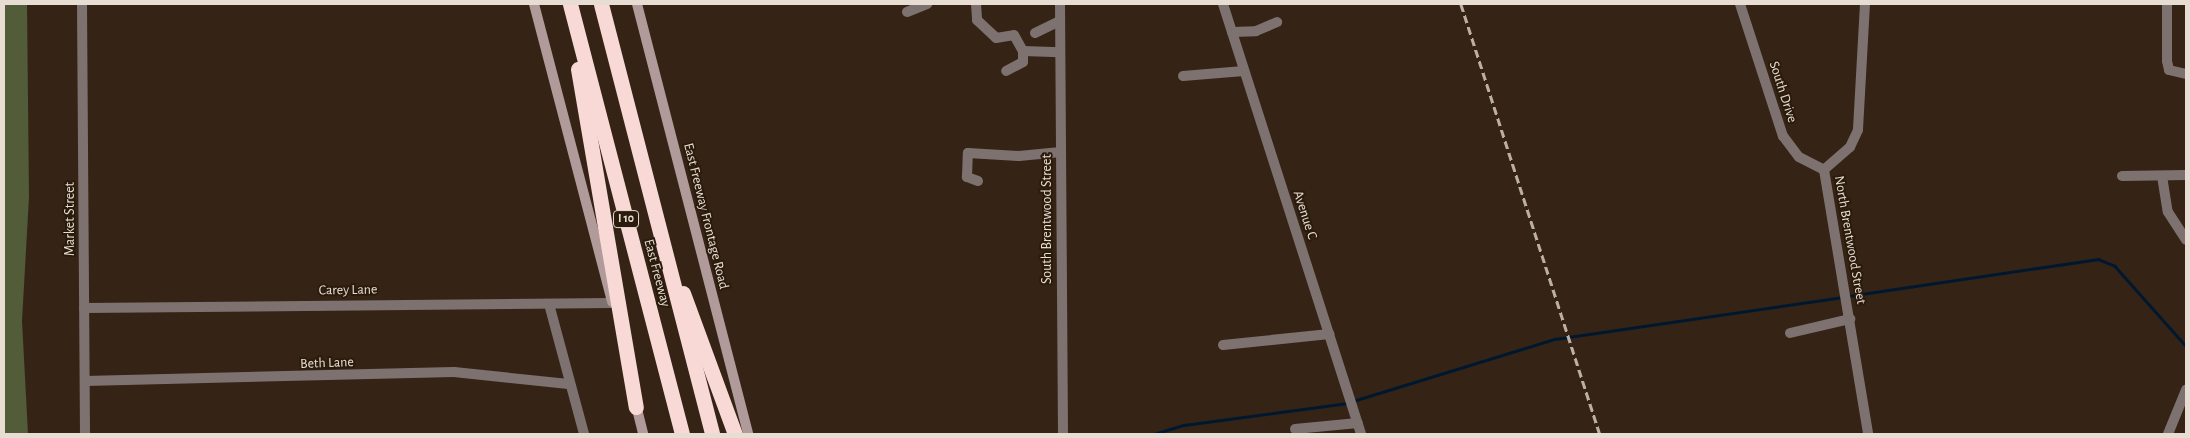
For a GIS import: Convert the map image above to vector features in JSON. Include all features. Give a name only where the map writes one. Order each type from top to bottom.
[{"type":"highway","points":[[568,4],[636,407]]},
{"type":"highway","name":"East Freeway","points":[[568,4],[682,434]]},
{"type":"highway","name":"East Freeway","points":[[601,4],[712,434]]},
{"type":"highway","points":[[670,268],[692,312],[735,434]]},
{"type":"main road","points":[[534,4],[612,303],[643,434]]},
{"type":"main road","name":"East Freeway Frontage Road","points":[[637,4],[748,434]]},
{"type":"street","name":"Market Street","points":[[82,4],[85,434]]},
{"type":"street","points":[[907,12],[927,4]]},
{"type":"street","points":[[976,4],[977,20],[996,38],[1014,36],[1023,51],[1023,62],[1006,71]]},
{"type":"street","name":"South Brentwood Street","points":[[1060,4],[1063,434]]},
{"type":"street","name":"South Drive","points":[[1740,4],[1783,136],[1799,157],[1824,170]]},
{"type":"street","name":"North Brentwood Street","points":[[1865,4],[1858,130],[1850,148],[1824,170],[1868,434]]},
{"type":"street","points":[[2167,4],[2167,61],[2170,70],[2182,74]]},
{"type":"street","name":"Avenue C","points":[[1226,5],[1244,71],[1361,434]]},
{"type":"street","points":[[1035,33],[1060,21]]},
{"type":"street","points":[[1232,32],[1256,31],[1276,22]]},
{"type":"street","points":[[1023,51],[1060,52]]},
{"type":"street","points":[[1183,76],[1244,71]]},
{"type":"street","points":[[978,181],[967,178],[968,153],[1019,156],[1061,152]]},
{"type":"street","points":[[2122,176],[2186,175]]},
{"type":"street","points":[[2162,176],[2168,212],[2186,240]]},
{"type":"street","name":"Carey Lane","points":[[84,308],[612,303]]},
{"type":"street","points":[[549,304],[568,384],[584,434]]},
{"type":"street","points":[[1790,333],[1850,319]]},
{"type":"street","points":[[1223,345],[1329,334]]},
{"type":"street","name":"Beth Lane","points":[[85,382],[454,372],[568,384]]},
{"type":"street","points":[[2168,434],[2186,390]]},
{"type":"street","points":[[1295,429],[1311,431],[1358,422]]},
{"type":"green space","points":[[4,4],[27,4],[29,197],[22,321],[28,434],[4,434]]},
{"type":"waterway","points":[[1848,296],[2098,259],[2115,266],[2186,346]]},
{"type":"waterway","points":[[1353,401],[1555,339],[1843,297]]},
{"type":"waterway","points":[[1154,434],[1184,425],[1348,403]]},
{"type":"railway","points":[[1461,4],[1600,434]]}]
